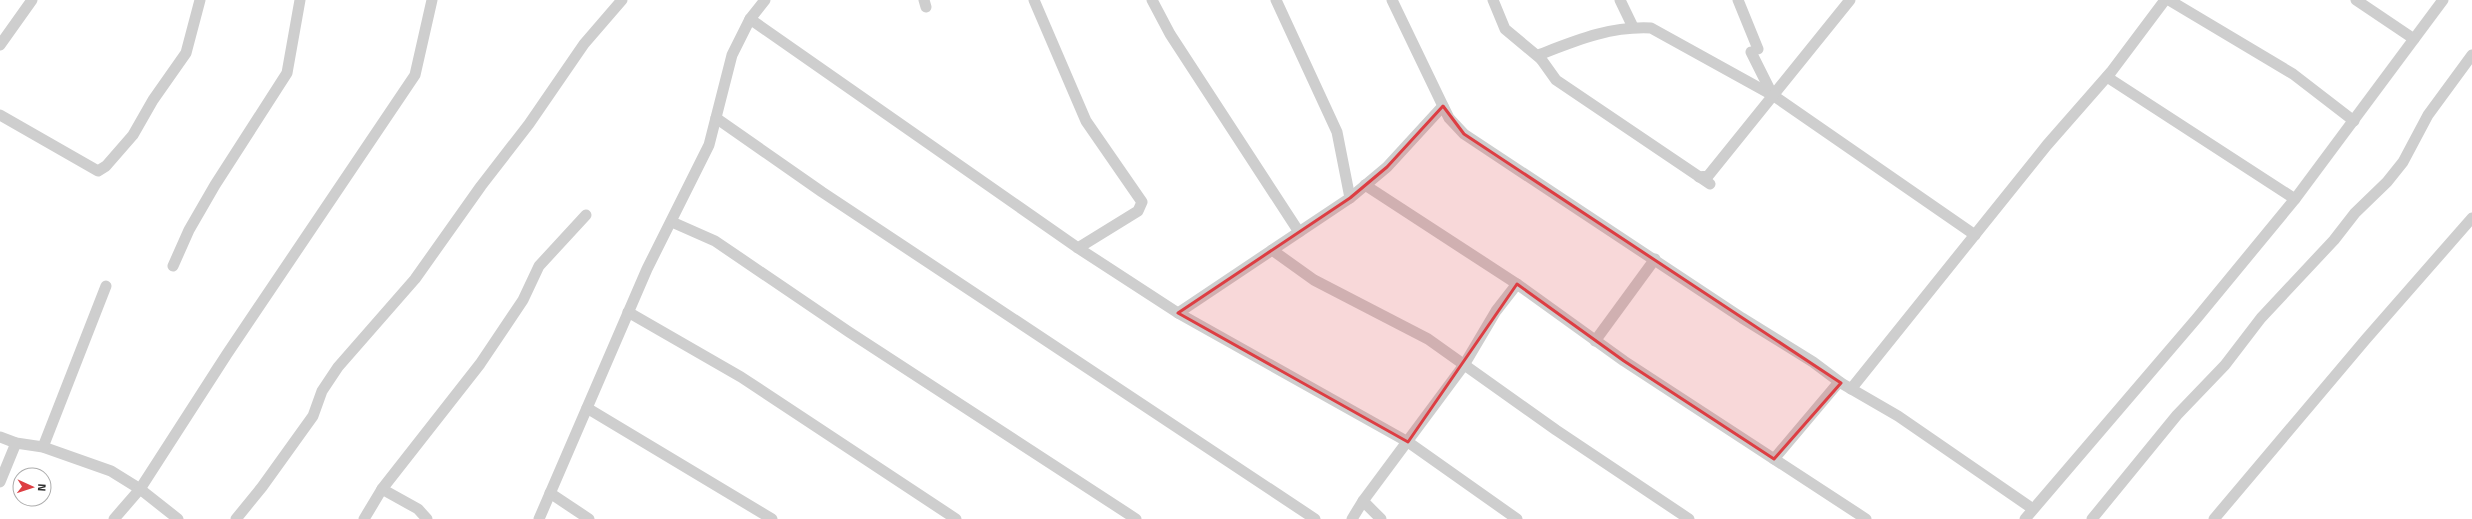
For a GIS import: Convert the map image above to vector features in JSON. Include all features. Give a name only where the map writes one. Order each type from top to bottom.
[{"type":"street","points":[[0,45],[32,0]]},
{"type":"street","points":[[0,115],[98,171],[106,166],[133,135],[153,100],[186,53],[200,0]]},
{"type":"street","points":[[173,266],[189,230],[214,185],[287,73],[300,0]]},
{"type":"street","points":[[114,519],[140,489],[231,348],[415,75],[432,0]]},
{"type":"street","points":[[236,519],[262,487],[313,416],[322,391],[338,367],[415,280],[481,186],[554,89],[584,44],[622,0]]},
{"type":"street","points":[[539,519],[628,312],[709,145],[732,55],[750,19],[765,0]]},
{"type":"street","points":[[1034,0],[1086,121],[1142,202],[1138,211],[1078,248]]},
{"type":"street","points":[[1152,0],[1170,34],[1299,232]]},
{"type":"street","points":[[1276,0],[1337,132],[1350,198]]},
{"type":"street","points":[[1392,0],[1442,106],[1464,134],[1742,318],[1813,362],[1841,383],[1898,416],[2034,508]]},
{"type":"street","points":[[1493,0],[1505,29],[1541,59],[1556,80],[1710,184]]},
{"type":"street","points":[[1620,0],[1633,27]]},
{"type":"street","points":[[1738,0],[1754,51],[1774,96]]},
{"type":"street","points":[[1851,389],[2047,145],[2106,78],[2165,0]]},
{"type":"street","points":[[2169,0],[2293,74],[2354,120]]},
{"type":"street","points":[[2356,0],[2414,39]]},
{"type":"street","points":[[2025,519],[2197,318],[2295,199],[2443,0]]},
{"type":"street","points":[[1700,177],[1708,176],[1774,96],[1845,2]]},
{"type":"street","points":[[750,19],[1078,248],[1178,314],[1408,442],[1517,519]]},
{"type":"street","points":[[1541,59],[1541,54],[1593,34],[1633,27],[1651,28],[1774,96],[1975,235]]},
{"type":"street","points":[[2092,519],[2177,415],[2225,365],[2261,318],[2334,240],[2355,213],[2387,182],[2402,162],[2428,115],[2472,56]]},
{"type":"street","points":[[2106,78],[2295,199]]},
{"type":"street","points":[[1178,314],[1350,198],[1387,167],[1442,106]]},
{"type":"street","points":[[716,118],[822,192],[1315,519]]},
{"type":"street","points":[[1365,185],[1517,284],[1596,341],[1866,519]]},
{"type":"street","points":[[364,519],[382,489],[480,364],[523,300],[539,266],[586,215]]},
{"type":"street","points":[[2214,519],[2366,339],[2472,218]]},
{"type":"street","points":[[672,222],[715,241],[849,332],[1136,519]]},
{"type":"street","points":[[1272,250],[1314,280],[1428,339],[1464,366],[1689,519]]},
{"type":"street","points":[[1596,341],[1655,259]]},
{"type":"street","points":[[1352,519],[1363,501],[1464,366],[1496,311],[1517,284]]},
{"type":"street","points":[[43,447],[106,286]]},
{"type":"street","points":[[628,312],[741,377],[956,519]]},
{"type":"street","points":[[1774,459],[1841,383]]},
{"type":"street","points":[[587,408],[772,519]]},
{"type":"street","points":[[0,437],[16,443],[43,447],[111,471],[140,489],[178,519]]},
{"type":"street","points":[[0,482],[16,443]]},
{"type":"street","points":[[382,489],[418,509],[427,519]]},
{"type":"street","points":[[550,493],[588,519]]},
{"type":"street","points":[[1363,501],[1381,519]]},
{"type":"highlighted area","points":[[1443,106],[1464,134],[1841,383],[1774,459],[1624,361],[1517,284],[1408,442],[1178,313],[1350,198],[1387,167]]}]
